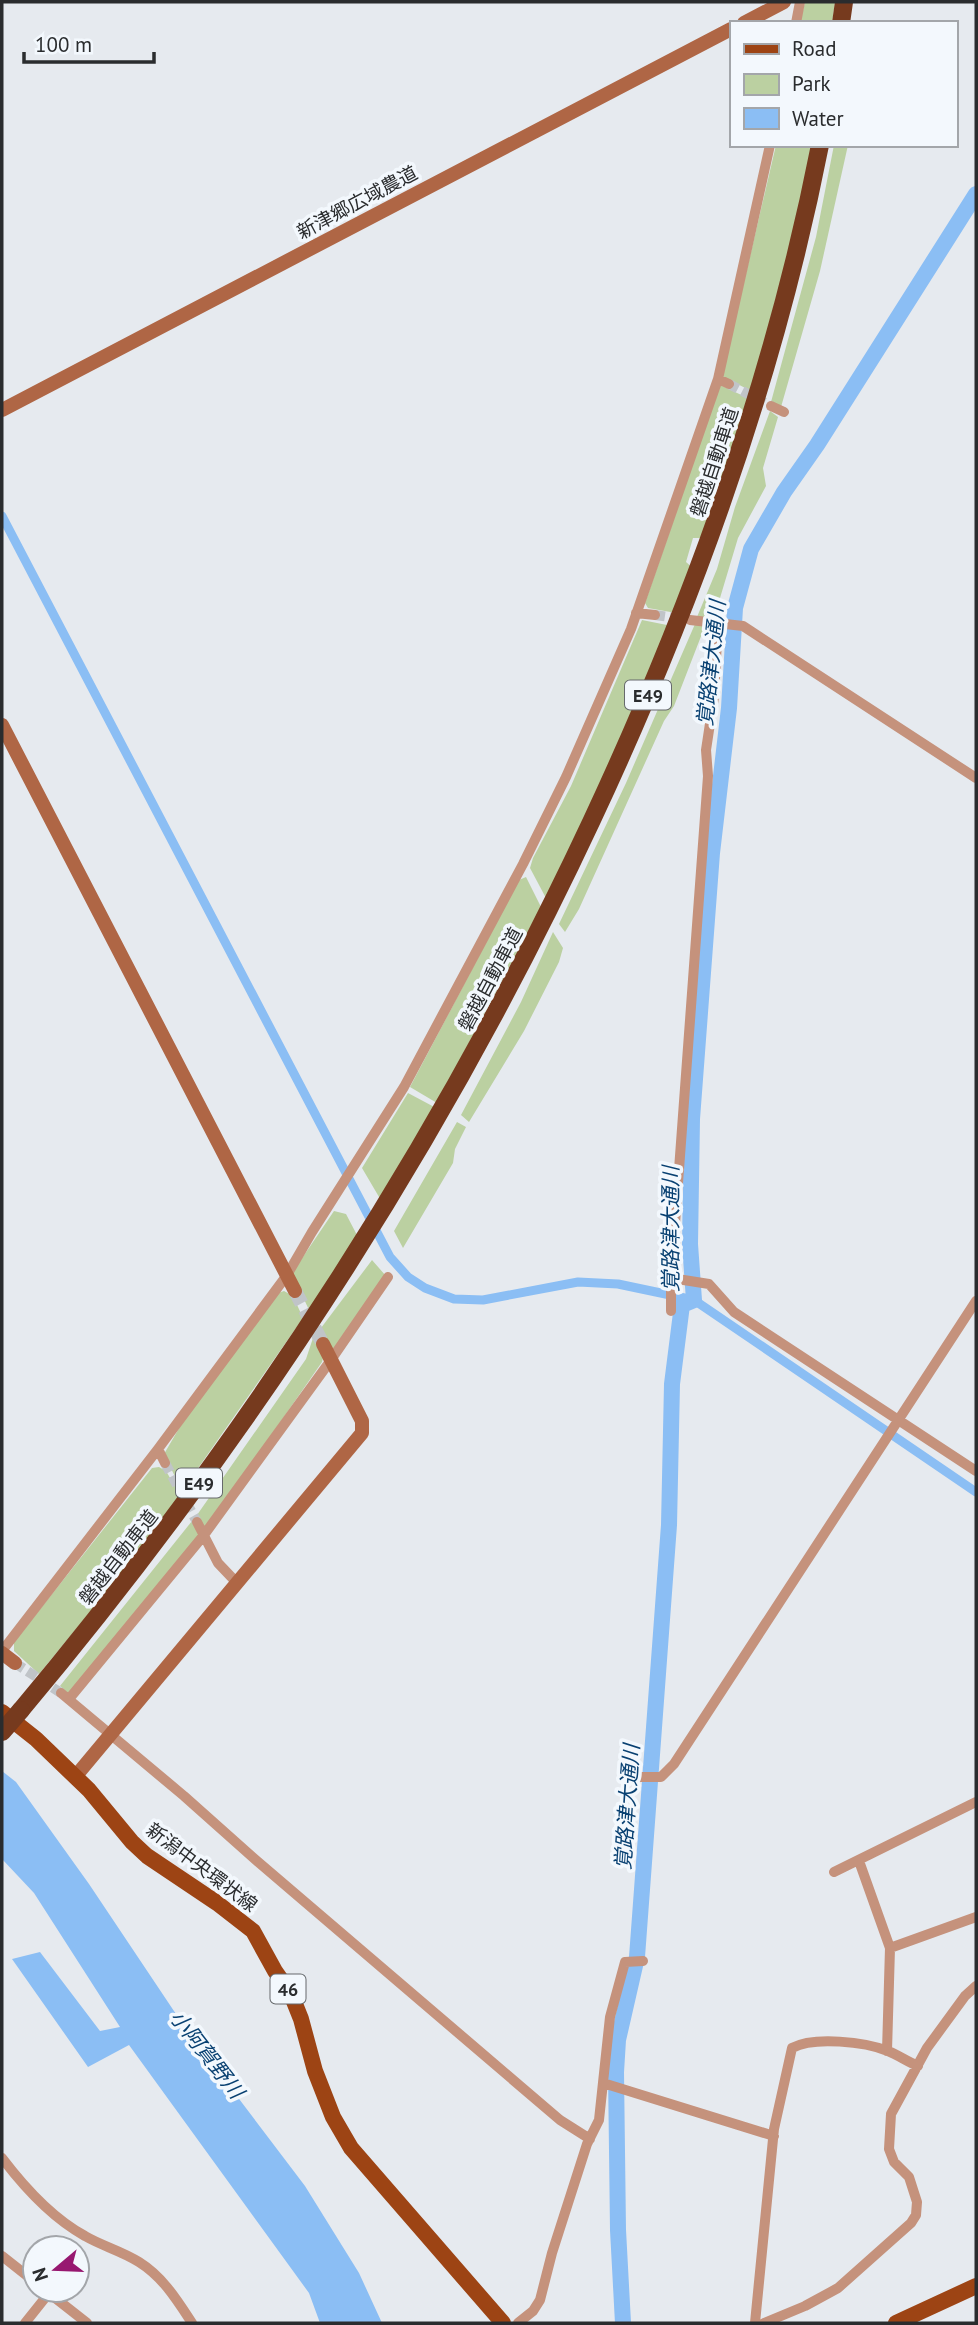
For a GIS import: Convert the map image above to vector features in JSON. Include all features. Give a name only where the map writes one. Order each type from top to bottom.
[{"type":"highway","points":[[841,21],[844,2]]},
{"type":"highway","name":"磐越自動車道","points":[[2,1732],[172,1522],[258,1401],[362,1245],[477,1049],[551,908],[611,780],[683,611],[739,457],[788,290],[820,147]]},
{"type":"main road","name":"新潟中央環状線","points":[[2,1712],[36,1739],[89,1790],[147,1856],[253,1931],[291,1994],[301,2019],[315,2071],[333,2117],[351,2148],[503,2323]]},
{"type":"main road","points":[[896,2323],[976,2286]]},
{"type":"street","points":[[748,21],[784,2]]},
{"type":"street","points":[[796,21],[800,2]]},
{"type":"street","name":"新津郷広域農道","points":[[2,410],[730,30]]},
{"type":"street","points":[[15,1664],[2,1652],[287,1275],[355,1168],[404,1087],[566,778],[636,613],[718,379],[770,147]]},
{"type":"street","points":[[718,379],[729,384]]},
{"type":"street","points":[[771,406],[784,412]]},
{"type":"street","points":[[636,613],[655,615]]},
{"type":"street","points":[[690,620],[740,626],[976,778]]},
{"type":"street","points":[[671,1311],[708,776],[706,750],[714,698],[720,623]]},
{"type":"street","points":[[2,725],[295,1291]]},
{"type":"street","points":[[388,1277],[204,1535],[65,1696],[560,2120],[590,2138]]},
{"type":"street","points":[[674,1281],[709,1284],[734,1312],[896,1421],[976,1471]]},
{"type":"street","points":[[641,1777],[662,1777],[674,1764],[976,1301]]},
{"type":"street","points":[[75,1777],[362,1433],[362,1421],[323,1344]]},
{"type":"street","points":[[158,1449],[165,1463]]},
{"type":"street","points":[[197,1522],[218,1563],[237,1583]]},
{"type":"street","points":[[834,1872],[976,1802]]},
{"type":"street","points":[[859,1861],[890,1948],[887,2051]]},
{"type":"street","points":[[890,1948],[976,1917]]},
{"type":"street","points":[[518,2323],[533,2311],[540,2300],[552,2253],[590,2138],[599,2120],[610,2017],[625,1962],[643,1961]]},
{"type":"street","points":[[764,2323],[805,2306],[838,2288],[911,2223],[916,2215],[917,2202],[909,2177],[894,2162],[889,2149],[891,2114],[927,2048],[965,1996],[976,1986]]},
{"type":"street","points":[[755,2323],[774,2136],[792,2048],[802,2042],[835,2041],[887,2051],[918,2066]]},
{"type":"street","points":[[605,2083],[774,2136]]},
{"type":"street","points":[[2,2158],[19,2181],[61,2219],[84,2236],[139,2262],[162,2280],[192,2323]]},
{"type":"street","points":[[2,2256],[21,2271]]},
{"type":"street","points":[[25,2323],[38,2304]]},
{"type":"street","points":[[63,2304],[87,2323]]},
{"type":"green space","points":[[805,2],[835,2],[832,21],[800,21]]},
{"type":"green space","points":[[776,147],[813,147],[794,231],[751,391],[722,376]]},
{"type":"green space","points":[[834,147],[848,147],[820,271],[781,407],[771,402],[816,237]]},
{"type":"green space","points":[[720,385],[750,399],[705,538],[693,538],[686,562],[693,568],[676,613],[648,608],[645,603]]},
{"type":"green space","points":[[770,411],[778,417],[763,468],[766,486],[738,538],[714,618],[697,617],[717,569],[735,507]]},
{"type":"green space","points":[[642,620],[672,626],[547,900],[530,868],[533,858],[571,786]]},
{"type":"green space","points":[[695,624],[705,626],[674,706],[664,721],[579,909],[565,932],[559,924],[626,783]]},
{"type":"green space","points":[[526,877],[541,907],[437,1103],[410,1087],[519,880]]},
{"type":"green space","points":[[553,932],[563,948],[559,962],[524,1031],[469,1122],[461,1115],[521,1002]]},
{"type":"green space","points":[[408,1093],[438,1109],[382,1202],[362,1168]]},
{"type":"green space","points":[[457,1122],[466,1127],[455,1149],[453,1163],[403,1248],[394,1231]]},
{"type":"green space","points":[[334,1211],[346,1214],[358,1237],[309,1310],[292,1273]]},
{"type":"green space","points":[[372,1260],[386,1276],[333,1351],[321,1328]]},
{"type":"green space","points":[[284,1291],[293,1296],[303,1318],[182,1491],[164,1454],[181,1425],[278,1293]]},
{"type":"green space","points":[[313,1338],[323,1358],[322,1362],[204,1532],[197,1515],[306,1359]]},
{"type":"green space","points":[[159,1467],[166,1471],[180,1495],[109,1589],[39,1674],[14,1651],[14,1642],[152,1468]]},
{"type":"green space","points":[[192,1521],[201,1537],[69,1694],[60,1686]]},
{"type":"water","points":[[2,1771],[16,1782],[89,1884],[186,2029],[305,2186],[359,2273],[382,2323],[320,2323],[309,2293],[129,2045],[88,2067],[12,1959],[40,1952],[100,2031],[120,2027],[34,1893],[2,1859]]},
{"type":"waterway","name":"覚路津大通川","points":[[623,2323],[618,2230],[618,2040],[637,1957],[669,1525],[672,1384],[682,1305],[694,1300],[690,1244],[692,1119],[712,853],[729,708],[735,608],[751,549],[784,492],[817,445],[976,194]]},
{"type":"waterway","points":[[2,516],[390,1257],[408,1277],[425,1288],[454,1299],[483,1300],[578,1282],[618,1284],[694,1300],[976,1492]]},
{"type":"tunnel","points":[[729,384],[771,406]]},
{"type":"tunnel","points":[[655,615],[683,619]]},
{"type":"tunnel","points":[[295,1291],[323,1344]]},
{"type":"tunnel","points":[[165,1463],[197,1522]]},
{"type":"tunnel","points":[[15,1663],[61,1693]]},
{"type":"water label","name":"小阿賀野川","points":[[207,2054]]}]
